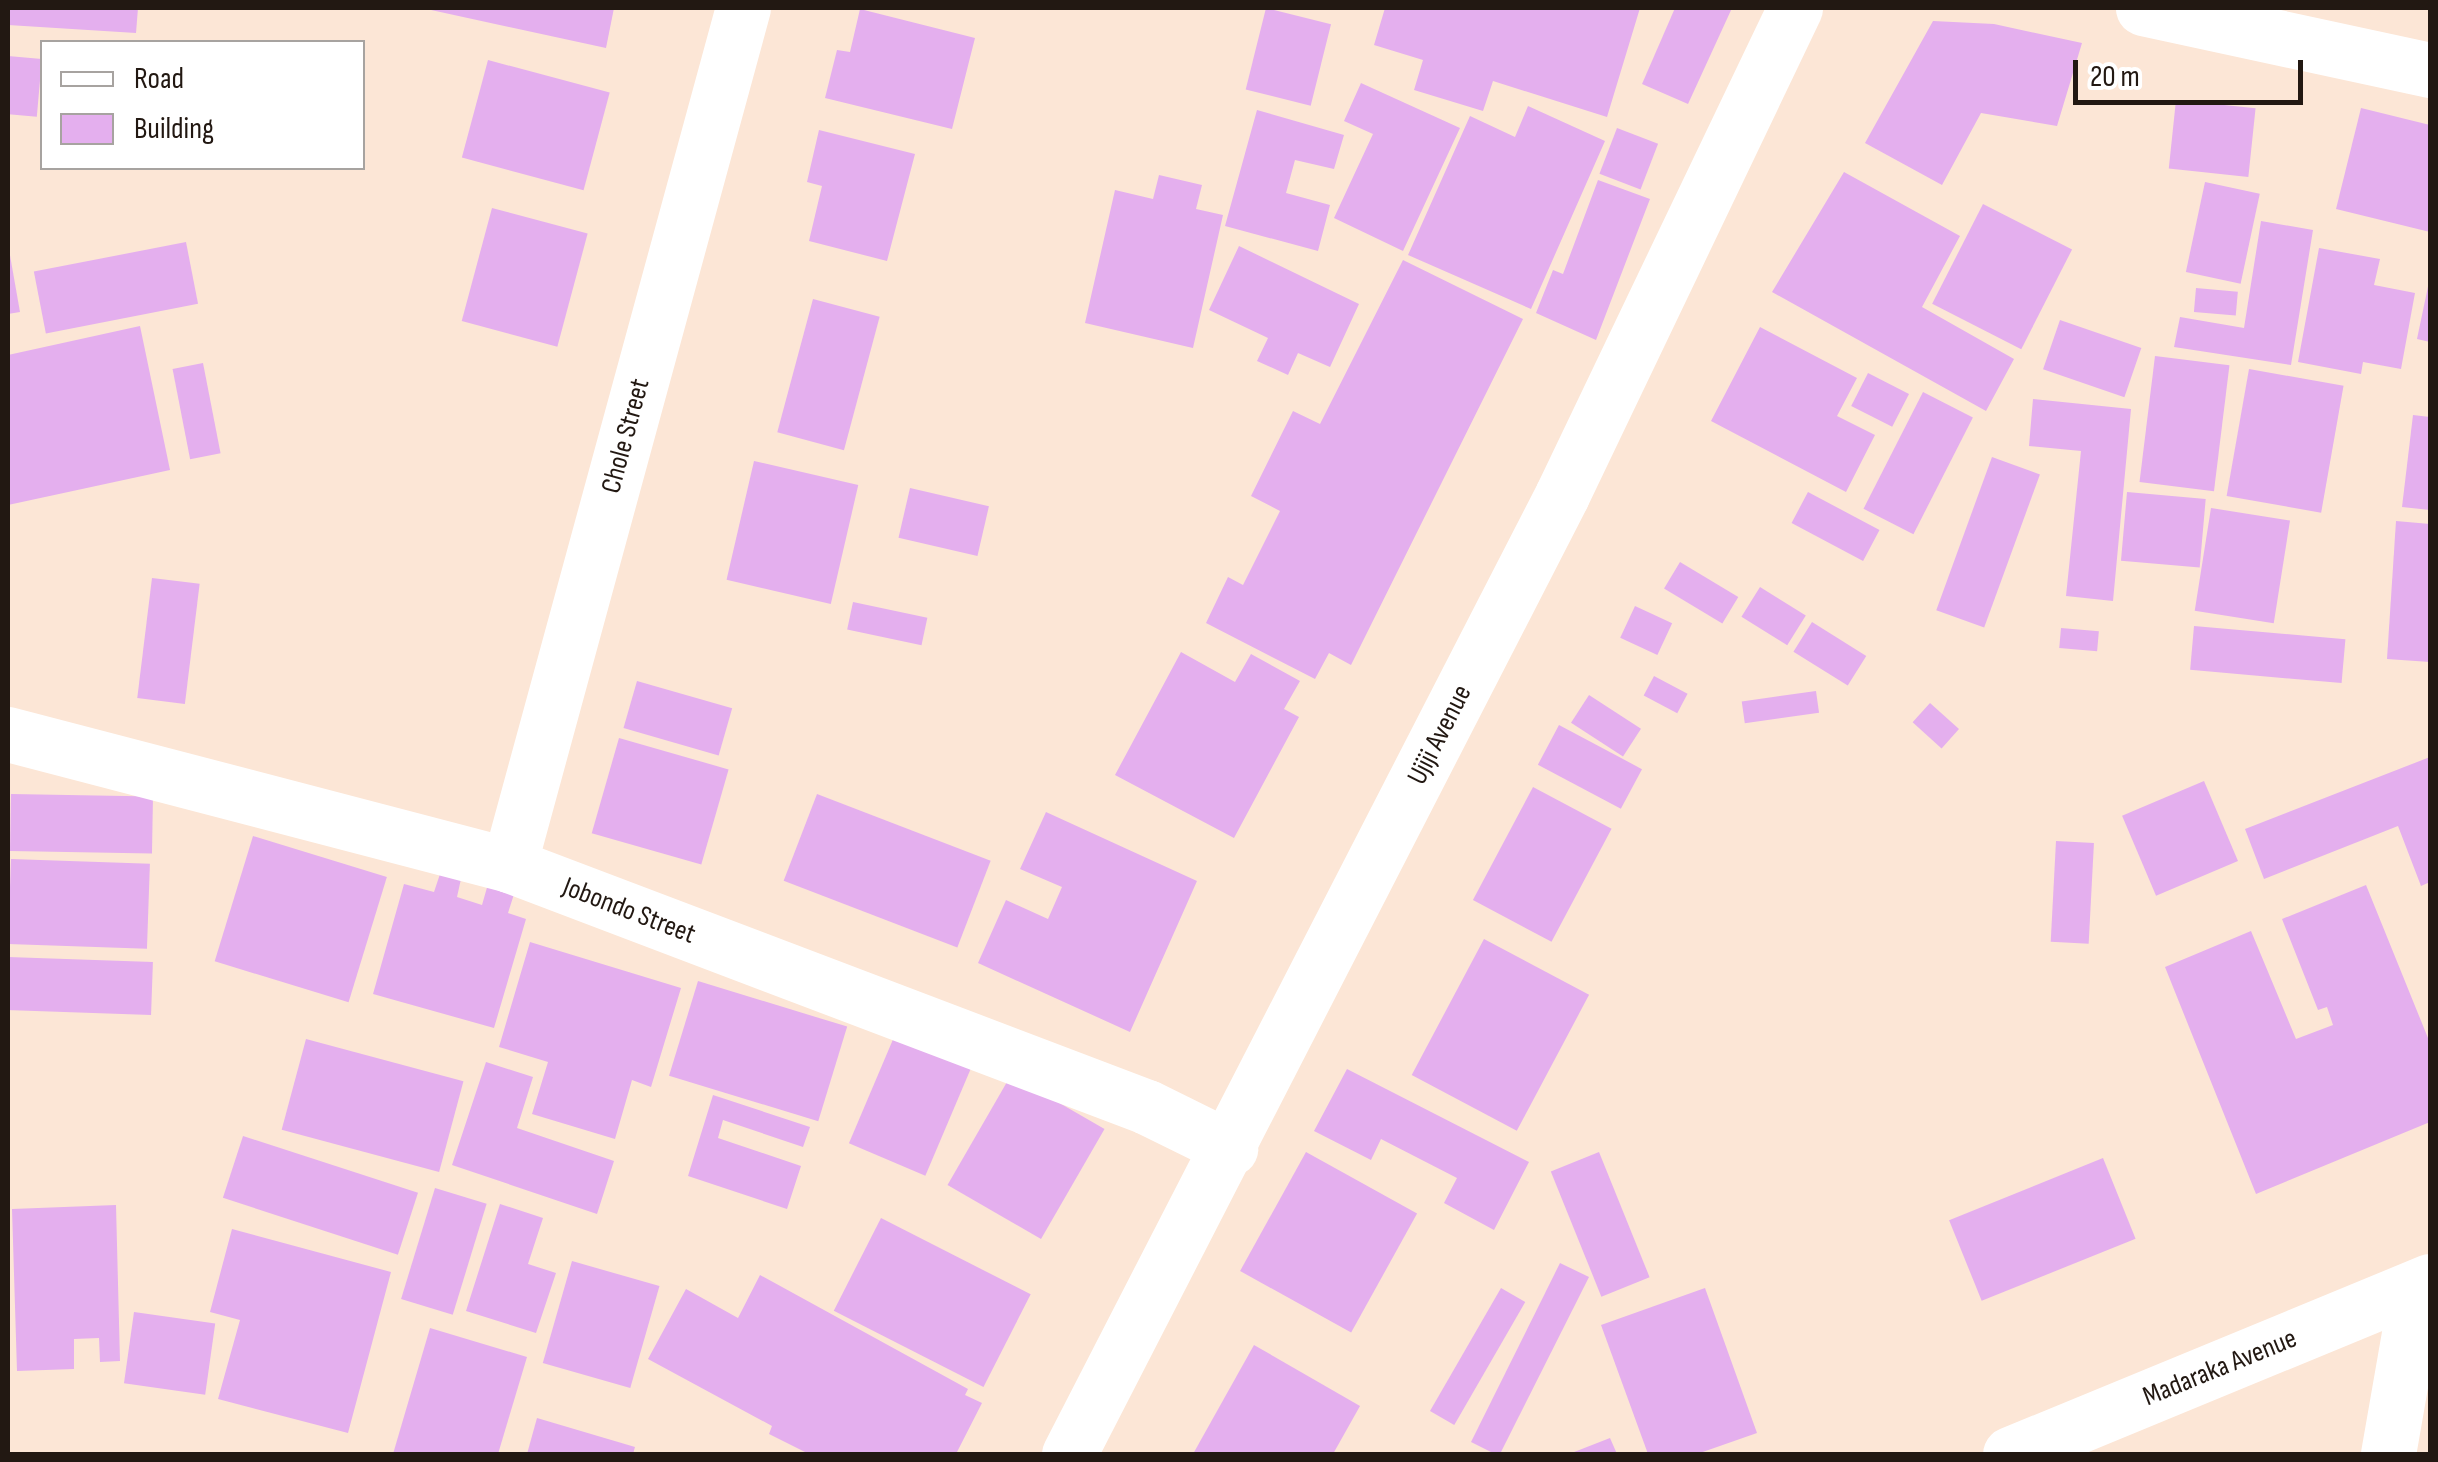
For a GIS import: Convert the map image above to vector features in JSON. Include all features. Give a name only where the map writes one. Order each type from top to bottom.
[{"type":"street","name":"Chole Street","points":[[508,865],[743,8]]},
{"type":"street","name":"Ujiji Avenue","points":[[1070,1454],[1562,495],[1795,8]]},
{"type":"street","points":[[2143,8],[2430,70]]},
{"type":"street","name":"Jobondo Street","points":[[8,734],[508,865],[1148,1107],[1230,1148]]},
{"type":"street","points":[[2388,1454],[2424,1285]]},
{"type":"street","name":"Madaraka Avenue","points":[[2010,1454],[2424,1285]]},
{"type":"building","points":[[8,8],[138,8],[136,33],[8,25]]},
{"type":"building","points":[[422,8],[614,8],[606,48]]},
{"type":"building","points":[[1266,8],[1331,24],[1311,106],[1246,90]]},
{"type":"building","points":[[1385,8],[1640,8],[1607,117],[1493,81],[1483,111],[1414,90],[1423,60],[1374,45]]},
{"type":"building","points":[[1675,8],[1732,8],[1688,104],[1642,84]]},
{"type":"building","points":[[860,9],[975,38],[952,129],[825,98],[837,50],[850,52]]},
{"type":"building","points":[[1933,21],[1994,24],[2082,43],[2057,126],[1981,113],[1942,185],[1865,143]]},
{"type":"building","points":[[8,56],[40,59],[37,117],[8,114]]},
{"type":"building","points":[[488,60],[610,93],[584,190],[462,158]]},
{"type":"building","points":[[1361,83],[1460,128],[1403,251],[1334,218],[1373,134],[1344,121]]},
{"type":"building","points":[[2176,100],[2256,108],[2248,177],[2169,169]]},
{"type":"building","points":[[1528,106],[1605,141],[1531,309],[1408,255],[1470,116],[1515,137]]},
{"type":"building","points":[[2361,108],[2430,125],[2430,232],[2336,209]]},
{"type":"building","points":[[1257,110],[1344,135],[1334,169],[1295,160],[1286,193],[1330,205],[1318,251],[1225,226]]},
{"type":"building","points":[[1617,128],[1658,144],[1641,190],[1599,174]]},
{"type":"building","points":[[819,130],[915,154],[887,261],[809,241],[822,186],[807,182]]},
{"type":"building","points":[[1844,172],[1960,236],[1922,307],[2014,359],[1986,411],[1772,292]]},
{"type":"building","points":[[1159,175],[1202,185],[1196,209],[1223,215],[1193,348],[1085,323],[1115,190],[1153,199]]},
{"type":"building","points":[[1598,180],[1650,199],[1596,340],[1536,313],[1553,270],[1563,274]]},
{"type":"building","points":[[2205,182],[2260,194],[2241,284],[2186,272]]},
{"type":"building","points":[[1983,204],[2072,249],[2021,349],[1932,304]]},
{"type":"building","points":[[492,208],[588,234],[557,347],[462,321]]},
{"type":"building","points":[[2261,221],[2313,230],[2291,365],[2174,347],[2180,317],[2244,328]]},
{"type":"building","points":[[186,242],[198,304],[46,333],[34,272]]},
{"type":"building","points":[[8,244],[20,312],[8,314]]},
{"type":"building","points":[[1239,246],[1359,304],[1330,367],[1298,353],[1288,375],[1257,361],[1268,338],[1209,310]]},
{"type":"building","points":[[2319,248],[2380,259],[2374,285],[2415,293],[2401,369],[2363,362],[2361,374],[2298,362]]},
{"type":"building","points":[[1403,260],[1523,319],[1351,665],[1329,653],[1315,679],[1206,623],[1228,577],[1243,585],[1280,511],[1251,496],[1293,411],[1320,424]]},
{"type":"building","points":[[2430,277],[2430,342],[2417,339]]},
{"type":"building","points":[[2196,288],[2238,292],[2236,316],[2194,312]]},
{"type":"building","points":[[813,299],[880,317],[844,450],[777,432]]},
{"type":"building","points":[[2060,320],[2141,348],[2124,397],[2043,369]]},
{"type":"building","points":[[140,326],[170,470],[8,505],[8,355]]},
{"type":"building","points":[[1760,327],[1857,378],[1837,416],[1875,435],[1846,492],[1711,421]]},
{"type":"building","points":[[2155,356],[2229,365],[2214,491],[2140,482]]},
{"type":"building","points":[[203,363],[221,453],[190,459],[173,369]]},
{"type":"building","points":[[2249,369],[2344,386],[2321,513],[2227,496]]},
{"type":"building","points":[[1868,373],[1909,394],[1892,427],[1851,406]]},
{"type":"building","points":[[1923,392],[1973,417],[1913,534],[1864,509]]},
{"type":"building","points":[[2033,399],[2131,409],[2113,601],[2066,596],[2081,451],[2029,446]]},
{"type":"building","points":[[2413,415],[2430,417],[2430,510],[2402,507]]},
{"type":"building","points":[[1992,457],[2040,474],[1984,628],[1936,610]]},
{"type":"building","points":[[754,461],[858,485],[831,604],[727,580]]},
{"type":"building","points":[[910,488],[989,506],[977,556],[899,538]]},
{"type":"building","points":[[1808,492],[1880,530],[1863,561],[1792,523]]},
{"type":"building","points":[[2127,492],[2206,499],[2200,568],[2121,561]]},
{"type":"building","points":[[2211,508],[2290,521],[2274,623],[2195,611]]},
{"type":"building","points":[[2396,521],[2430,524],[2430,662],[2387,659]]},
{"type":"building","points":[[1680,562],[1738,597],[1722,624],[1664,589]]},
{"type":"building","points":[[152,578],[200,584],[185,704],[137,698]]},
{"type":"building","points":[[1760,587],[1806,616],[1787,645],[1741,617]]},
{"type":"building","points":[[853,602],[927,618],[922,645],[847,629]]},
{"type":"building","points":[[1635,606],[1672,623],[1657,655],[1620,638]]},
{"type":"building","points":[[1812,622],[1866,656],[1848,686],[1793,652]]},
{"type":"building","points":[[2194,626],[2345,639],[2342,683],[2190,670]]},
{"type":"building","points":[[2061,628],[2099,631],[2097,651],[2059,648]]},
{"type":"building","points":[[1181,652],[1235,682],[1251,654],[1300,681],[1284,709],[1299,717],[1234,838],[1115,775]]},
{"type":"building","points":[[1654,676],[1688,694],[1677,713],[1644,695]]},
{"type":"building","points":[[637,681],[732,708],[719,755],[623,728]]},
{"type":"building","points":[[1816,691],[1819,713],[1745,723],[1742,701]]},
{"type":"building","points":[[1589,695],[1641,729],[1623,756],[1571,723]]},
{"type":"building","points":[[1930,703],[1959,729],[1942,748],[1913,722]]},
{"type":"building","points":[[1559,725],[1642,769],[1621,809],[1538,765]]},
{"type":"building","points":[[619,738],[729,769],[701,865],[592,833]]},
{"type":"building","points":[[2430,757],[2430,882],[2421,886],[2398,826],[2264,879],[2245,829]]},
{"type":"building","points":[[2204,781],[2238,861],[2156,896],[2122,816]]},
{"type":"building","points":[[1533,787],[1612,829],[1551,942],[1473,900]]},
{"type":"building","points":[[11,794],[153,796],[152,853],[10,851]]},
{"type":"building","points":[[817,794],[991,861],[957,947],[784,881]]},
{"type":"building","points":[[1046,812],[1197,881],[1130,1032],[978,963],[1006,900],[1048,919],[1062,887],[1020,869]]},
{"type":"building","points":[[253,836],[387,877],[349,1002],[215,961]]},
{"type":"building","points":[[2056,841],[2094,843],[2089,944],[2051,942]]},
{"type":"building","points":[[11,859],[150,864],[147,949],[8,944]]},
{"type":"building","points":[[440,874],[461,879],[457,897],[482,905],[488,884],[515,891],[508,913],[526,919],[494,1028],[373,994],[404,884],[434,892]]},
{"type":"building","points":[[2366,885],[2430,1043],[2430,1122],[2256,1194],[2165,967],[2251,931],[2296,1039],[2333,1025],[2327,1007],[2318,1010],[2282,919]]},
{"type":"building","points":[[1484,939],[1589,995],[1517,1131],[1412,1075]]},
{"type":"building","points":[[530,942],[681,988],[651,1087],[632,1080],[615,1139],[532,1114],[548,1062],[499,1047]]},
{"type":"building","points":[[8,957],[153,962],[151,1015],[8,1010]]},
{"type":"building","points":[[698,981],[847,1027],[818,1121],[669,1076]]},
{"type":"building","points":[[897,1030],[973,1062],[925,1176],[849,1143]]},
{"type":"building","points":[[306,1039],[463,1081],[439,1172],[282,1130]]},
{"type":"building","points":[[486,1062],[533,1077],[517,1128],[614,1161],[597,1214],[452,1165]]},
{"type":"building","points":[[1347,1069],[1529,1162],[1494,1230],[1444,1203],[1457,1178],[1381,1139],[1371,1160],[1314,1131]]},
{"type":"building","points":[[1011,1075],[1105,1129],[1041,1239],[948,1185]]},
{"type":"building","points":[[713,1095],[810,1127],[803,1147],[723,1120],[718,1138],[801,1166],[787,1209],[688,1176]]},
{"type":"building","points":[[243,1136],[418,1193],[398,1255],[223,1198]]},
{"type":"building","points":[[1306,1152],[1417,1214],[1351,1333],[1240,1271]]},
{"type":"building","points":[[1599,1152],[1650,1277],[1601,1297],[1551,1171]]},
{"type":"building","points":[[2103,1158],[2136,1239],[1982,1301],[1949,1220]]},
{"type":"building","points":[[435,1188],[487,1204],[453,1315],[401,1299]]},
{"type":"building","points":[[500,1204],[543,1218],[528,1264],[556,1273],[536,1333],[466,1311]]},
{"type":"building","points":[[116,1205],[120,1361],[100,1362],[99,1338],[74,1339],[74,1369],[17,1371],[12,1209]]},
{"type":"building","points":[[881,1218],[1031,1294],[983,1387],[834,1311]]},
{"type":"building","points":[[232,1229],[391,1272],[348,1433],[218,1399],[240,1320],[210,1312]]},
{"type":"building","points":[[572,1261],[659,1286],[630,1388],[543,1363]]},
{"type":"building","points":[[1560,1263],[1589,1277],[1500,1454],[1495,1454],[1471,1442]]},
{"type":"building","points":[[760,1275],[968,1389],[965,1395],[982,1403],[956,1454],[809,1454],[769,1434],[772,1426],[648,1359],[686,1289],[738,1318]]},
{"type":"building","points":[[1501,1288],[1525,1302],[1454,1425],[1430,1411]]},
{"type":"building","points":[[1705,1288],[1757,1433],[1697,1454],[1648,1454],[1601,1325]]},
{"type":"building","points":[[134,1312],[215,1323],[205,1395],[124,1383]]},
{"type":"building","points":[[430,1328],[527,1357],[498,1454],[393,1454]]},
{"type":"building","points":[[1254,1345],[1360,1406],[1333,1454],[1193,1454]]},
{"type":"building","points":[[537,1418],[635,1447],[633,1454],[527,1454]]},
{"type":"building","points":[[1610,1438],[1617,1454],[1569,1454]]}]
